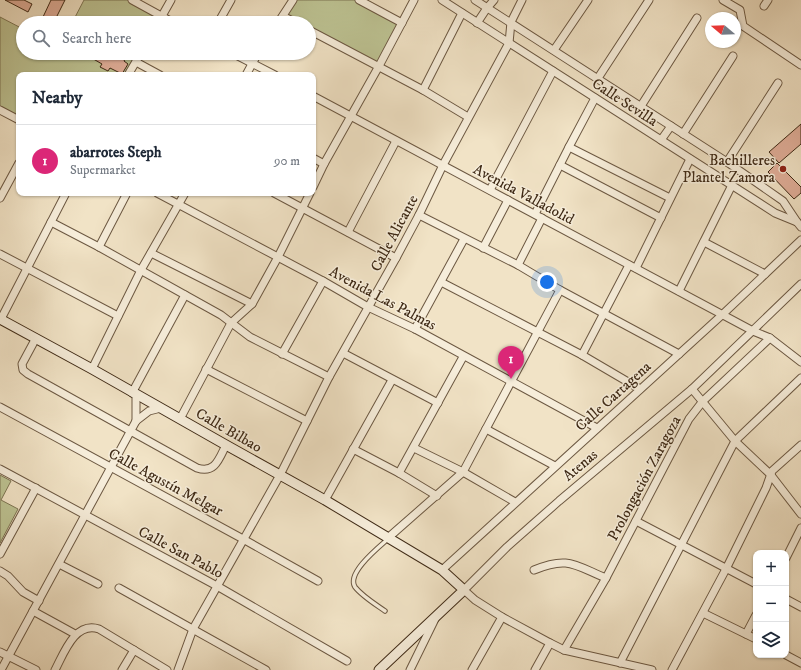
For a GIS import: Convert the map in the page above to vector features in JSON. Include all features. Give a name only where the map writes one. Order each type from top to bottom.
[{"type":"street","points":[[132,0],[154,16]]},
{"type":"street","points":[[162,16],[171,0]]},
{"type":"street","points":[[222,16],[231,0]]},
{"type":"street","points":[[283,16],[293,0]]},
{"type":"street","points":[[359,0],[402,23]]},
{"type":"street","points":[[316,181],[414,0]]},
{"type":"street","name":"Calle Sevilla","points":[[442,0],[775,213],[799,224]]},
{"type":"street","name":"Calle Sevilla","points":[[475,0],[727,162],[783,201],[799,224]]},
{"type":"street","points":[[477,23],[494,0]]},
{"type":"street","name":"Calle Alicante","points":[[178,670],[193,629],[280,475],[329,377],[396,258],[468,117],[509,43],[511,22],[522,0]]},
{"type":"street","points":[[554,50],[588,0]]},
{"type":"street","points":[[598,78],[649,0]]},
{"type":"street","points":[[723,0],[740,10],[743,26],[801,64]]},
{"type":"street","points":[[423,90],[462,13]]},
{"type":"street","points":[[641,106],[697,18]]},
{"type":"street","points":[[316,34],[423,90],[468,117]]},
{"type":"street","points":[[683,134],[733,56]]},
{"type":"street","points":[[248,60],[270,72]]},
{"type":"street","points":[[130,72],[136,62],[154,72]]},
{"type":"street","points":[[247,72],[252,62]]},
{"type":"street","points":[[490,190],[553,71]]},
{"type":"street","points":[[727,162],[778,83]]},
{"type":"street","name":"Avenida Valladolid","points":[[316,98],[752,331],[770,338],[801,362]]},
{"type":"street","points":[[535,214],[595,98]]},
{"type":"street","points":[[0,110],[16,118]]},
{"type":"street","points":[[661,140],[671,126]]},
{"type":"street","points":[[348,232],[396,141]]},
{"type":"street","points":[[569,147],[670,198]]},
{"type":"street","points":[[582,355],[604,314],[661,218],[690,158]]},
{"type":"street","points":[[316,160],[324,164]]},
{"type":"street","points":[[560,165],[661,218]]},
{"type":"street","points":[[0,198],[16,169]]},
{"type":"street","points":[[679,291],[732,185]]},
{"type":"street","points":[[0,319],[64,196]]},
{"type":"street","points":[[99,247],[125,196]]},
{"type":"street","name":"Avenida Las Palmas","points":[[163,196],[323,281],[368,307],[415,329],[597,428]]},
{"type":"street","points":[[92,369],[141,270],[183,196]]},
{"type":"street","points":[[280,196],[396,258]]},
{"type":"street","points":[[180,419],[231,323],[252,304],[278,257],[309,196]]},
{"type":"street","points":[[482,248],[508,200]]},
{"type":"street","points":[[419,215],[518,265],[560,290],[679,354]]},
{"type":"street","points":[[518,265],[542,218]]},
{"type":"street","points":[[50,222],[99,247],[221,315],[250,337],[329,377]]},
{"type":"street","points":[[415,329],[464,238]]},
{"type":"street","name":"Calle Cartagena","points":[[442,570],[679,354],[801,240]]},
{"type":"street","points":[[704,242],[765,274]]},
{"type":"street","points":[[151,253],[252,304]]},
{"type":"street","points":[[0,254],[118,316]]},
{"type":"street","points":[[282,354],[323,281]]},
{"type":"street","points":[[441,282],[582,355],[640,389]]},
{"type":"street","name":"Atenas","points":[[379,670],[502,552],[559,501],[692,389],[801,284]]},
{"type":"street","points":[[390,537],[463,472],[512,383],[560,290]]},
{"type":"street","points":[[136,421],[134,394],[185,295]]},
{"type":"street","name":"Calle Bilbao","points":[[0,319],[92,369],[226,446],[390,537],[442,570],[464,590]]},
{"type":"street","points":[[36,338],[22,364],[23,370],[130,431],[202,470],[209,470],[214,466],[226,446]]},
{"type":"street","name":"Prolongación Zaragoza","points":[[564,650],[606,578],[689,419],[703,401],[770,338]]},
{"type":"street","points":[[342,353],[438,403]]},
{"type":"street","points":[[399,473],[463,356]]},
{"type":"street","points":[[206,369],[307,421]]},
{"type":"street","points":[[620,663],[735,441],[801,378]]},
{"type":"street","points":[[325,500],[392,380]]},
{"type":"street","points":[[692,389],[735,441],[770,474],[801,514]]},
{"type":"street","name":"Calle Agustín Melgar","points":[[0,406],[318,581]]},
{"type":"street","points":[[1,670],[136,421],[149,411],[161,408]]},
{"type":"street","points":[[486,429],[555,466]]},
{"type":"street","points":[[672,670],[726,569],[766,488],[770,474],[775,467],[801,445]]},
{"type":"street","points":[[414,448],[463,472],[515,502]]},
{"type":"street","points":[[353,449],[399,473],[437,496]]},
{"type":"street","name":"Calle San Pablo","points":[[0,470],[217,586],[347,661]]},
{"type":"street","points":[[0,554],[36,488]]},
{"type":"street","points":[[636,521],[753,582]]},
{"type":"street","points":[[789,552],[801,528]]},
{"type":"street","points":[[534,570],[548,564],[569,562],[606,578]]},
{"type":"street","points":[[59,564],[98,584]]},
{"type":"street","points":[[0,571],[8,576],[23,592],[39,601]]},
{"type":"street","points":[[119,588],[266,670]]},
{"type":"street","points":[[464,590],[475,600],[564,650],[652,670]]},
{"type":"street","points":[[789,601],[801,607]]},
{"type":"street","points":[[33,611],[75,634]]},
{"type":"street","points":[[703,613],[753,638]]},
{"type":"street","points":[[472,670],[502,616]]},
{"type":"street","points":[[410,670],[435,617]]},
{"type":"street","points":[[746,634],[753,621]]},
{"type":"street","points":[[55,670],[75,634],[83,629],[93,627],[99,629],[167,670]]},
{"type":"street","points":[[535,670],[550,643]]},
{"type":"street","points":[[122,670],[134,650]]},
{"type":"street","points":[[0,652],[36,670]]},
{"type":"street","points":[[789,657],[801,663]]},
{"type":"lane","points":[[385,611],[359,591],[354,585],[354,578],[361,565],[390,537]]},
{"type":"green space","points":[[84,0],[132,0],[162,16],[76,16]]},
{"type":"green space","points":[[293,0],[359,0],[402,23],[379,66],[316,34],[316,16],[283,16]]},
{"type":"green space","points":[[0,17],[16,25],[16,60],[138,60],[132,72],[16,72],[16,118],[0,110]]},
{"type":"green space","points":[[0,475],[11,481],[1,500],[18,509],[0,543]]},
{"type":"building","points":[[5,0],[24,0],[32,4],[28,12]]},
{"type":"building","points":[[51,0],[65,0],[57,16],[43,16]]},
{"type":"building","points":[[95,60],[124,60],[128,64],[123,72],[118,72],[110,68],[108,71],[100,67],[102,64]]},
{"type":"building","points":[[801,124],[801,144],[779,163],[769,152]]},
{"type":"building","points":[[777,163],[801,187],[801,193],[794,199],[768,172]]},
{"type":"place","name":"Bachilleres Plantel Zamora","points":[[783,169]]},
{"type":"place","name":"abarrotes Steph","points":[[511,379]]}]
